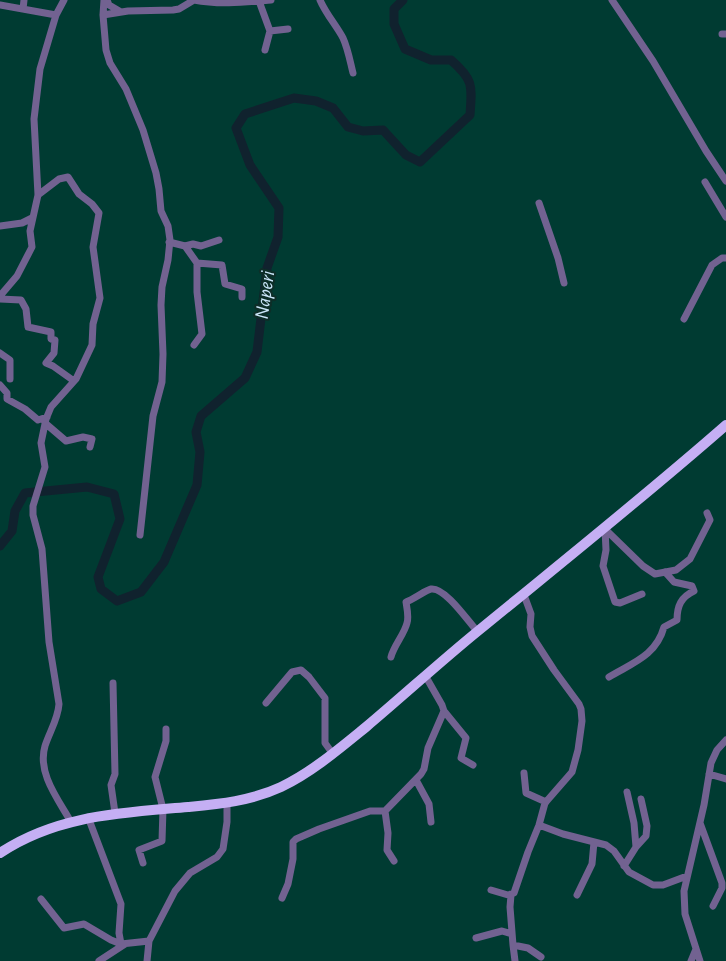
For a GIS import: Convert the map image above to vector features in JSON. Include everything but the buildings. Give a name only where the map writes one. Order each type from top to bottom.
[{"type":"highway","points":[[0,854],[30,837],[56,826],[88,817],[227,803],[254,797],[279,788],[296,778],[332,754],[426,677],[478,631],[605,529],[726,425]]},
{"type":"street","points":[[23,9],[24,0]]},
{"type":"street","points":[[0,298],[17,276],[31,251],[30,231],[38,195],[34,119],[40,69],[56,15],[64,0]]},
{"type":"street","points":[[106,0],[109,5],[121,12]]},
{"type":"street","points":[[106,0],[103,15],[106,50],[110,63],[126,89],[143,130],[158,181],[161,211],[168,226],[170,242],[161,304],[162,382],[153,416],[140,535]]},
{"type":"street","points":[[103,15],[121,12],[179,9],[194,0],[205,3],[236,4],[271,0]]},
{"type":"street","points":[[320,0],[342,38],[353,73]]},
{"type":"street","points":[[612,0],[653,61],[726,181]]},
{"type":"street","points":[[259,1],[270,31],[264,50]]},
{"type":"street","points":[[0,6],[56,15]]},
{"type":"street","points":[[270,31],[288,29]]},
{"type":"street","points":[[38,195],[59,179],[68,177],[79,194],[92,204],[99,213],[93,247],[100,298],[93,324],[92,345],[83,367],[51,407],[46,420],[41,443],[44,466],[34,502],[33,515],[42,549],[48,642],[59,704],[58,712],[46,744],[43,766],[51,786],[71,822]]},
{"type":"street","points":[[705,182],[726,217]]},
{"type":"street","points":[[539,203],[558,258],[564,283]]},
{"type":"street","points":[[0,226],[22,223],[32,218]]},
{"type":"street","points":[[170,242],[185,246],[193,244],[201,246],[219,240]]},
{"type":"street","points":[[185,246],[198,263],[197,292],[202,334],[194,345]]},
{"type":"street","points":[[684,319],[712,264],[722,258],[726,258]]},
{"type":"street","points":[[198,263],[222,265],[225,284],[242,289],[242,297]]},
{"type":"street","points":[[0,298],[21,300],[26,309],[28,327],[52,332],[52,339],[55,340],[54,353],[46,363],[74,380]]},
{"type":"street","points":[[0,352],[10,360],[10,379]]},
{"type":"street","points":[[0,384],[7,393],[7,399],[25,409],[38,420],[46,420],[66,441],[83,437],[92,439],[90,447]]},
{"type":"street","points":[[605,529],[643,566],[656,574],[676,570],[690,559],[710,520],[707,513]]},
{"type":"street","points":[[605,529],[606,545],[603,566],[615,602],[620,603],[642,594]]},
{"type":"street","points":[[609,677],[646,656],[661,638],[664,627],[677,620],[677,610],[684,595],[694,591],[692,586],[674,582],[665,572]]},
{"type":"street","points":[[391,657],[408,621],[406,602],[416,598],[428,589],[437,589],[446,595],[478,631]]},
{"type":"street","points":[[515,961],[510,907],[511,895],[514,893],[539,825],[542,810],[546,802],[572,772],[580,739],[582,714],[579,704],[532,636],[530,627],[531,614],[524,595]]},
{"type":"street","points":[[266,703],[292,672],[301,670],[325,698],[326,743],[332,754]]},
{"type":"street","points":[[426,677],[444,712],[466,738],[460,758],[473,765]]},
{"type":"street","points":[[113,683],[115,774],[112,785],[115,813]]},
{"type":"street","points":[[282,898],[288,884],[293,859],[294,840],[370,811],[386,810],[416,780],[424,769],[428,748],[444,712]]},
{"type":"street","points":[[143,863],[139,850],[162,841],[162,810],[155,778],[166,741],[166,729]]},
{"type":"street","points":[[700,961],[684,906],[687,876],[713,756],[726,740]]},
{"type":"street","points":[[524,773],[526,794],[546,802]]},
{"type":"street","points":[[708,774],[726,779]]},
{"type":"street","points":[[416,780],[430,804],[431,822]]},
{"type":"street","points":[[627,792],[634,823],[636,848]]},
{"type":"street","points":[[624,866],[646,836],[647,826],[641,799]]},
{"type":"street","points":[[147,961],[149,941],[182,880],[193,870],[217,857],[223,849],[227,822],[227,803]]},
{"type":"street","points":[[386,810],[387,850],[394,861]]},
{"type":"street","points":[[88,817],[121,904],[119,933],[123,944]]},
{"type":"street","points":[[700,823],[722,884],[722,888],[713,906]]},
{"type":"street","points":[[539,825],[610,847],[633,875],[653,885],[663,885],[687,876]]},
{"type":"street","points":[[577,895],[592,864],[594,842]]},
{"type":"street","points":[[491,890],[504,895],[511,895]]},
{"type":"street","points":[[41,899],[62,927],[66,928],[84,924],[110,940],[123,944],[149,941]]},
{"type":"street","points":[[476,938],[502,931],[512,934]]},
{"type":"street","points":[[99,961],[123,944]]},
{"type":"street","points":[[513,946],[528,948],[541,957]]},
{"type":"street","points":[[692,961],[696,949]]},
{"type":"waterway","name":"Naperi","points":[[0,546],[12,531],[15,511],[25,493],[87,487],[114,494],[120,519],[98,577],[101,589],[117,601],[141,592],[164,562],[197,485],[200,452],[196,432],[201,416],[245,378],[257,352],[267,268],[278,237],[279,208],[250,165],[236,128],[245,114],[294,98],[316,101],[333,108],[348,127],[363,131],[383,130],[406,155],[420,162],[470,115],[470,84],[459,67],[451,60],[431,60],[405,49],[394,24],[394,9],[403,0]]}]
